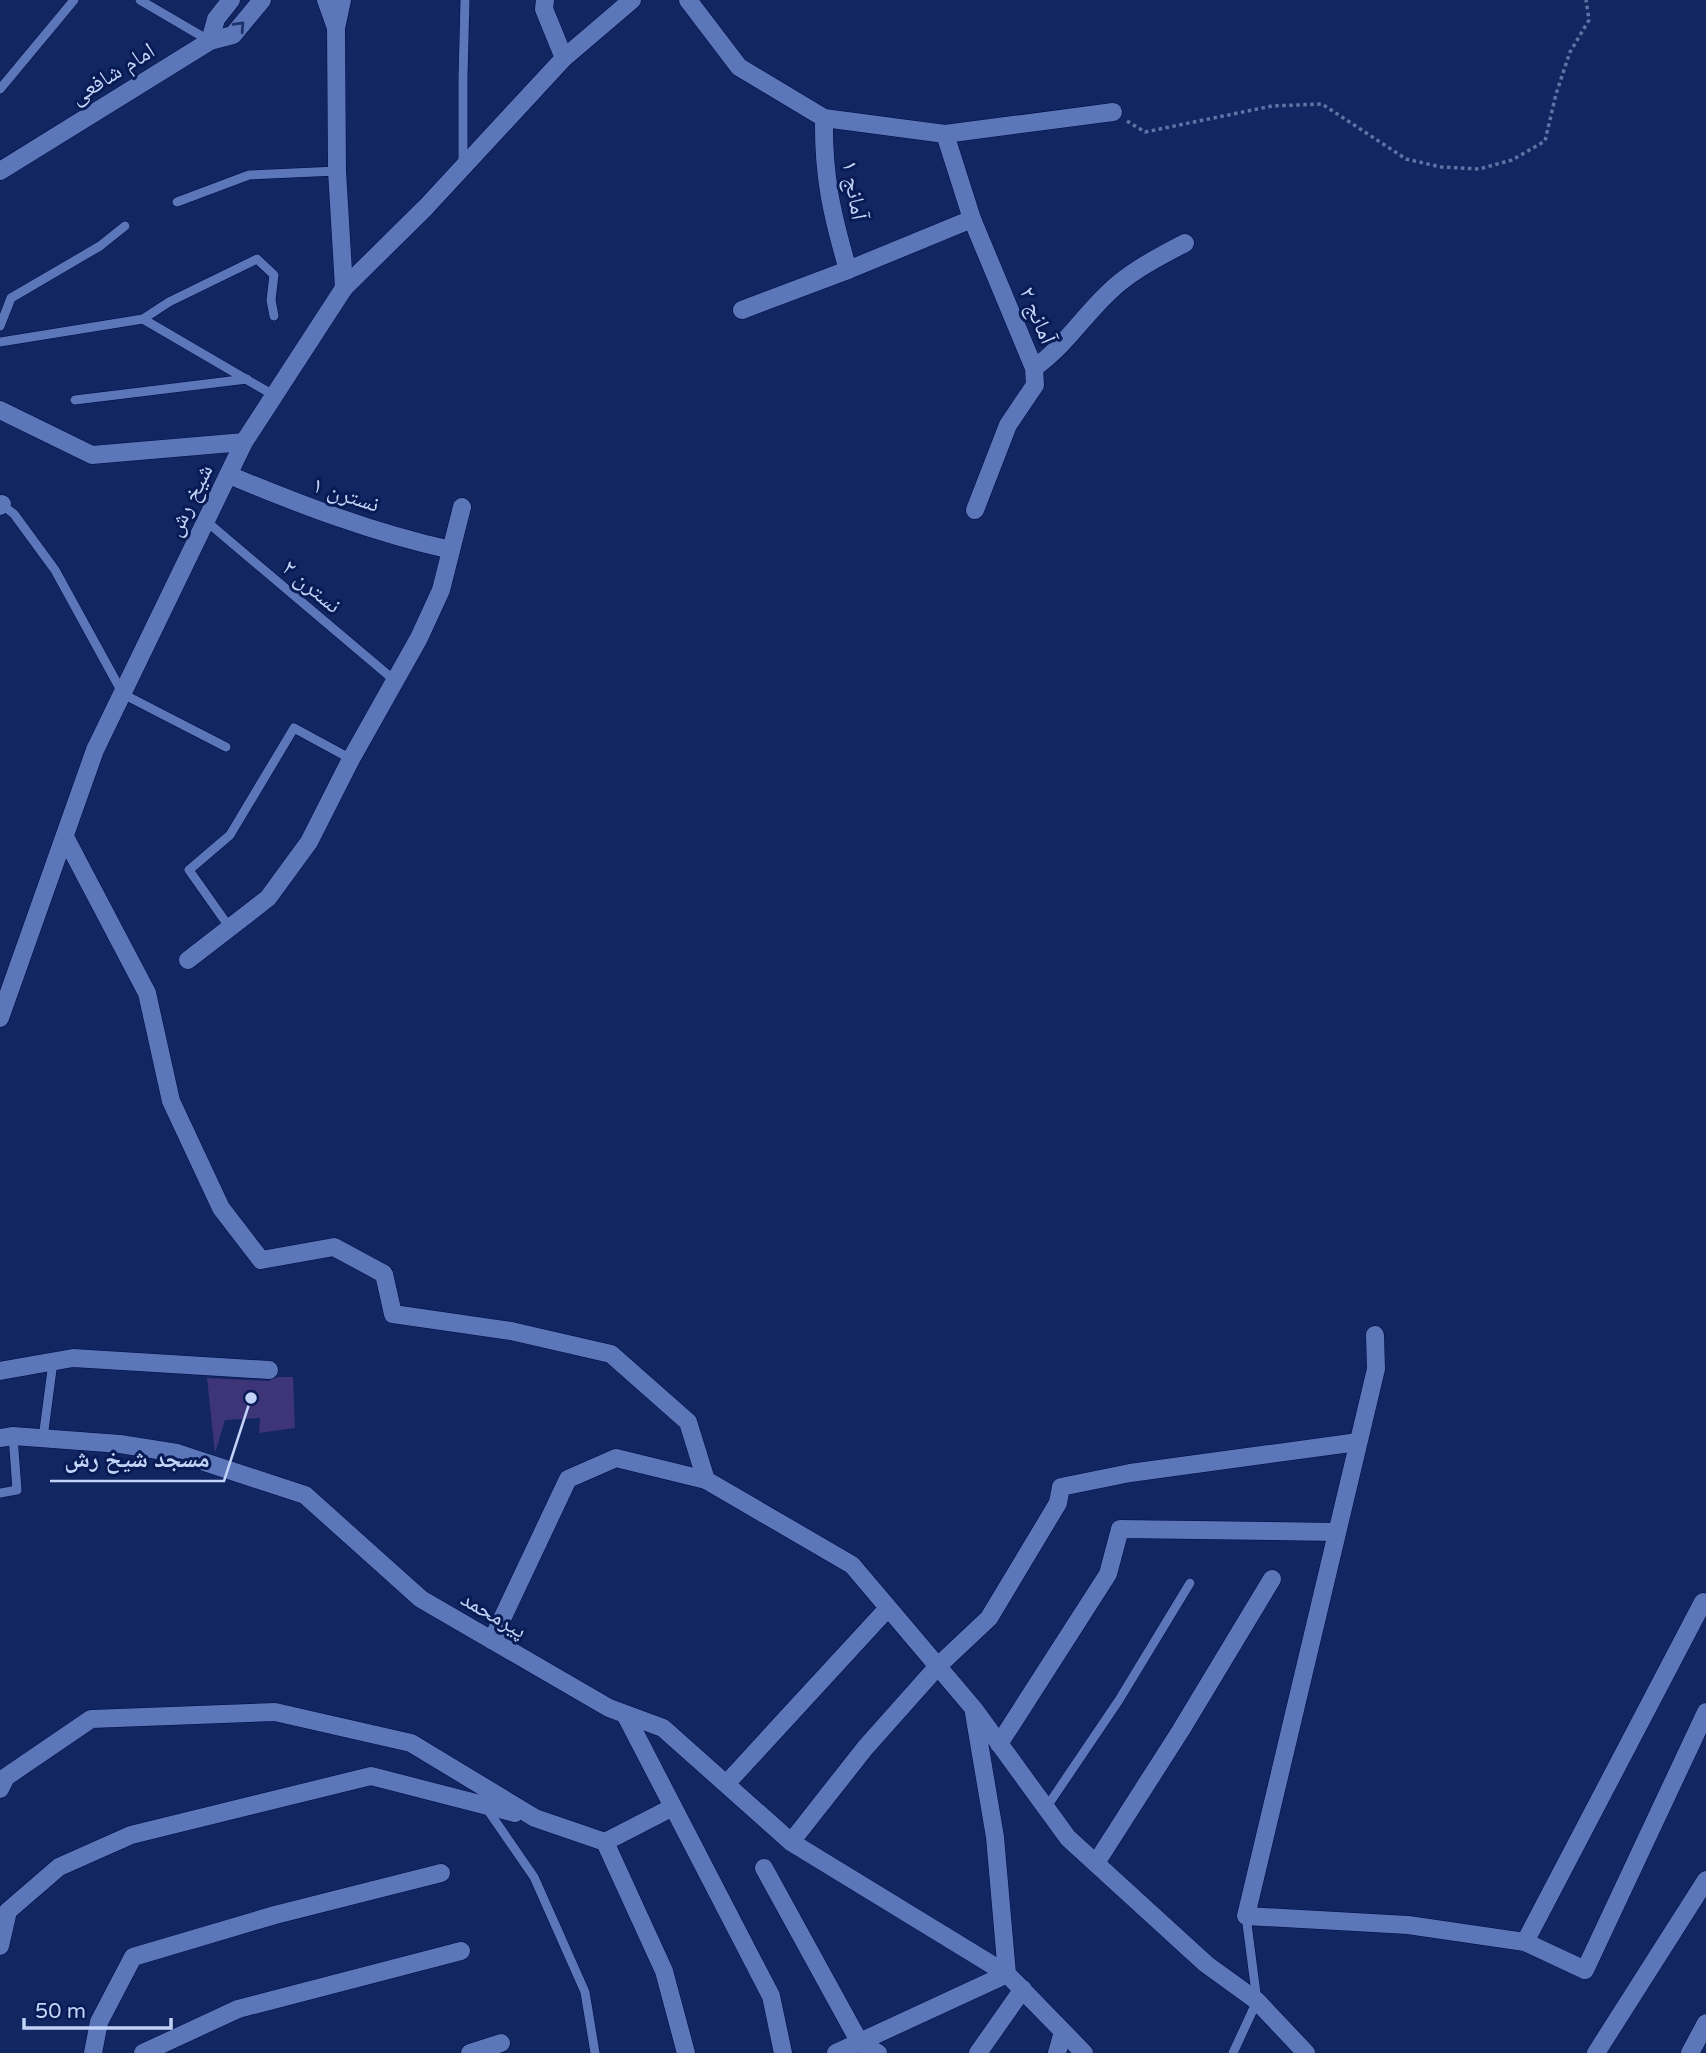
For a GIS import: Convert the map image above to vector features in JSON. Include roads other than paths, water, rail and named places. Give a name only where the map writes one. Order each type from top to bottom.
[{"type":"street","points":[[211,41],[216,19],[231,0]]},
{"type":"street","name":"امام شافعی","points":[[0,171],[211,41],[233,35],[262,0]]},
{"type":"street","points":[[326,0],[336,28]]},
{"type":"street","points":[[342,0],[336,28],[337,171],[344,288]]},
{"type":"street","points":[[545,0],[544,9],[564,58]]},
{"type":"street","name":"شیخ رش","points":[[0,1018],[95,750],[244,442],[344,288],[463,167],[564,58],[632,0]]},
{"type":"street","points":[[688,0],[740,67],[824,118],[945,134],[1113,113]]},
{"type":"street","name":"آمانج ۱","points":[[824,118],[823,158],[831,209],[848,270]]},
{"type":"street","name":"آمانج ۲","points":[[945,134],[972,219],[1034,368],[1035,385],[1008,425],[975,510]]},
{"type":"street","points":[[741,310],[972,219]]},
{"type":"street","points":[[1034,368],[1050,357],[1105,295],[1131,272],[1185,243]]},
{"type":"street","points":[[0,410],[92,455],[244,442]]},
{"type":"street","name":"نسترن ۱","points":[[229,475],[312,510],[418,543],[451,550]]},
{"type":"street","points":[[188,960],[268,898],[309,842],[351,759],[419,638],[441,590],[462,507]]},
{"type":"street","points":[[65,837],[147,993],[172,1101],[193,1148],[221,1208],[261,1260],[334,1247],[384,1274],[393,1314],[511,1331],[611,1354],[688,1422],[706,1480]]},
{"type":"street","points":[[1375,1335],[1376,1369],[1246,1916],[1408,1925],[1525,1942],[1584,1970],[1706,1712]]},
{"type":"street","points":[[0,1371],[73,1358],[269,1370]]},
{"type":"street","name":"پیرمحمد","points":[[6,1437],[120,1444],[177,1453],[305,1494],[421,1599],[609,1708],[663,1728],[791,1842],[1007,1974],[1084,2053]]},
{"type":"street","points":[[791,1842],[864,1748],[937,1666],[989,1618],[1058,1503],[1061,1487],[1130,1473],[1359,1442]]},
{"type":"street","points":[[492,1640],[568,1479],[617,1458],[706,1480],[852,1565],[974,1709],[1068,1838],[1206,1964],[1257,2001],[1306,2053]]},
{"type":"street","points":[[999,1744],[1108,1574],[1120,1529],[1337,1532]]},
{"type":"street","points":[[1096,1863],[1181,1730],[1272,1579]]},
{"type":"street","points":[[1525,1942],[1703,1602]]},
{"type":"street","points":[[726,1784],[888,1608]]},
{"type":"street","points":[[836,2053],[1007,1974],[995,1837],[974,1709]]},
{"type":"street","points":[[0,1789],[6,1777],[91,1719],[275,1712],[411,1743],[535,1818]]},
{"type":"street","points":[[625,1714],[771,1996],[783,2053]]},
{"type":"street","points":[[0,1946],[8,1911],[59,1867],[131,1835],[371,1776],[535,1818],[605,1842],[673,1807]]},
{"type":"street","points":[[605,1842],[664,1971],[686,2053]]},
{"type":"street","points":[[764,1868],[860,2043],[878,2053]]},
{"type":"street","points":[[93,2053],[99,2022],[133,1957],[275,1915],[441,1873]]},
{"type":"street","points":[[1596,2053],[1706,1880]]},
{"type":"street","points":[[143,2053],[238,2009],[461,1951]]},
{"type":"street","points":[[978,2053],[1023,1989]]},
{"type":"street","points":[[1690,2053],[1706,2022]]},
{"type":"street","points":[[1057,2053],[1063,2032]]},
{"type":"street","points":[[470,2053],[501,2043]]},
{"type":"lane","points":[[0,89],[74,0]]},
{"type":"lane","points":[[140,0],[211,41]]},
{"type":"lane","points":[[463,167],[465,0]]},
{"type":"lane","points":[[177,202],[249,174],[337,171]]},
{"type":"lane","points":[[0,326],[11,299],[100,246],[125,226]]},
{"type":"lane","points":[[0,342],[143,319],[169,302],[257,259],[274,275],[271,300],[274,316]]},
{"type":"lane","points":[[143,319],[275,396]]},
{"type":"lane","points":[[75,400],[247,379]]},
{"type":"lane","points":[[1,504],[14,514],[55,570],[122,694],[226,747]]},
{"type":"lane","name":"نسترن ۲","points":[[206,522],[394,680]]},
{"type":"lane","points":[[230,928],[189,870],[230,835],[295,728],[351,759]]},
{"type":"lane","points":[[43,1438],[52,1362]]},
{"type":"lane","points":[[0,1493],[18,1490],[6,1437]]},
{"type":"lane","points":[[1046,1808],[1119,1700],[1190,1583]]},
{"type":"lane","points":[[484,1805],[534,1877],[585,1992],[595,2053]]},
{"type":"lane","points":[[1233,2053],[1257,2001],[1246,1916]]},
{"type":"place","name":"مسجد شیخ رش","points":[[251,1398]]}]
